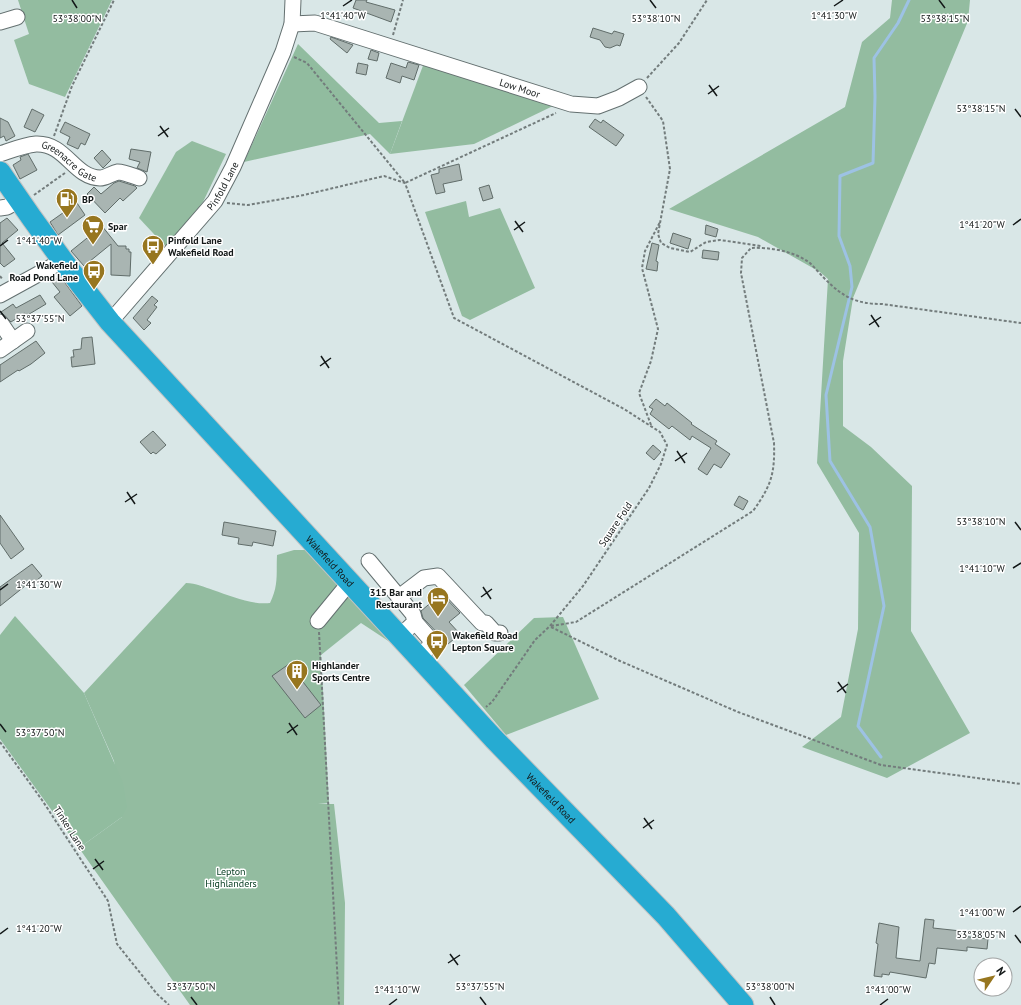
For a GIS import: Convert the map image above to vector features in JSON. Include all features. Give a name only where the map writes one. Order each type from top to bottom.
[{"type":"highway","name":"Wakefield Road","points":[[0,172],[13,205],[62,261],[110,322],[474,716],[666,916],[743,1005]]},
{"type":"street","name":"Pinfold Lane","points":[[110,322],[215,201],[233,167],[283,52],[292,24],[293,0]]},
{"type":"street","points":[[0,22],[17,17]]},
{"type":"street","name":"Low Moor","points":[[292,24],[315,23],[571,104],[598,106],[619,98],[639,87]]},
{"type":"street","name":"Greenacre Gate","points":[[0,154],[24,146],[36,144],[50,146],[57,149],[82,172],[100,178],[118,172],[139,178]]},
{"type":"street","points":[[0,295],[62,261]]},
{"type":"street","points":[[0,322],[13,341]]},
{"type":"street","points":[[0,350],[27,331]]},
{"type":"street","points":[[369,561],[413,614],[415,622],[430,639],[430,646],[419,657]]},
{"type":"street","points":[[399,597],[424,578],[438,576],[482,623],[486,623],[496,633],[500,633]]},
{"type":"street","points":[[318,621],[350,582]]},
{"type":"street","points":[[400,636],[415,622]]},
{"type":"path","points":[[50,146],[72,86],[114,0]]},
{"type":"path","points":[[389,47],[403,0]]},
{"type":"path","points":[[707,0],[679,43],[639,87],[663,121],[670,169],[658,234],[661,243],[670,248],[690,252],[706,242],[720,240],[766,247],[793,255],[809,263],[832,286],[849,299],[867,304],[882,304],[1021,323]]},
{"type":"path","points":[[283,52],[307,63],[404,183],[454,318],[624,409],[651,426]]},
{"type":"path","points":[[215,201],[248,205],[304,195],[384,176],[404,183],[549,116],[571,104]]},
{"type":"path","points":[[13,205],[69,171]]},
{"type":"path","points":[[651,426],[639,393],[651,361],[658,329],[642,268],[645,251],[662,218]]},
{"type":"path","points":[[474,716],[492,702],[535,640],[550,626],[576,622],[615,598],[753,511],[767,491],[775,466],[774,443],[741,273],[742,258],[751,248],[766,247]]},
{"type":"path","name":"Square Fold","points":[[550,626],[583,586],[649,488],[662,464],[668,445],[660,432],[651,426]]},
{"type":"path","points":[[318,621],[339,1005]]},
{"type":"path","points":[[550,626],[620,661],[738,712],[881,765],[1021,784]]},
{"type":"path","name":"Tinker Lane","points":[[0,742],[42,800],[108,901],[117,944],[157,994],[169,1005]]},
{"type":"green space","points":[[18,0],[112,0],[65,97],[29,84],[14,40],[29,34]]},
{"type":"green space","points":[[892,0],[970,0],[968,21],[853,298],[843,361],[843,426],[871,447],[912,486],[911,631],[970,733],[887,778],[802,747],[841,717],[858,629],[859,533],[817,463],[828,279],[820,272],[758,237],[669,209],[845,107],[862,42],[890,18]]},
{"type":"green space","points":[[298,44],[379,123],[402,121],[390,154],[370,134],[244,162]]},
{"type":"green space","points":[[424,63],[555,105],[474,144],[390,154]]},
{"type":"green space","points":[[192,141],[226,154],[203,202],[166,247],[139,218],[176,152]]},
{"type":"green space","points":[[466,201],[469,217],[500,208],[535,288],[470,320],[462,316],[425,212]]},
{"type":"green space","name":"Lepton Highlanders","points":[[294,550],[308,550],[399,648],[361,623],[321,655],[329,803],[318,804],[334,804],[345,903],[344,1005],[190,1005],[79,848],[122,817],[114,761],[84,693],[186,583],[200,585],[256,603],[270,603],[276,585],[277,555]]},
{"type":"green space","points":[[15,616],[84,693],[123,783],[127,807],[122,817],[79,848],[0,739],[0,635]]},
{"type":"green space","points":[[563,617],[599,699],[506,735],[464,685],[534,618]]},
{"type":"building","points":[[356,0],[367,0],[366,2],[395,10],[391,22],[353,8]]},
{"type":"building","points":[[593,28],[612,34],[614,31],[624,34],[620,46],[617,45],[610,48],[605,47],[600,40],[590,37]]},
{"type":"building","points":[[331,37],[353,45],[347,53],[330,39]]},
{"type":"building","points":[[371,50],[379,53],[377,61],[368,59]]},
{"type":"building","points":[[408,62],[419,65],[414,80],[402,76],[400,83],[386,78],[391,63],[406,68]]},
{"type":"building","points":[[358,63],[368,65],[366,75],[356,73]]},
{"type":"building","points":[[32,109],[44,115],[35,132],[24,127]]},
{"type":"building","points":[[0,118],[8,122],[15,136],[6,141],[4,136],[0,138]]},
{"type":"building","points":[[595,119],[601,123],[603,120],[624,135],[616,146],[589,127]]},
{"type":"building","points":[[65,122],[90,134],[85,145],[81,143],[78,149],[67,144],[70,137],[60,132]]},
{"type":"building","points":[[131,149],[151,152],[147,172],[137,168],[140,162],[129,159]]},
{"type":"building","points":[[102,150],[111,160],[103,168],[94,158]]},
{"type":"building","points":[[28,154],[37,170],[20,179],[13,165],[21,160],[20,157]]},
{"type":"building","points":[[459,164],[462,180],[443,184],[445,192],[436,194],[431,175],[439,173],[439,169]]},
{"type":"building","points":[[119,181],[137,188],[123,201],[120,198],[105,213],[87,194],[94,187],[101,194],[114,183]]},
{"type":"building","points":[[489,185],[493,198],[483,201],[479,188]]},
{"type":"building","name":"BP","points":[[77,203],[85,215],[58,235],[50,222]]},
{"type":"building","points":[[7,218],[18,230],[2,243],[15,259],[4,267],[0,263],[0,223]]},
{"type":"building","points":[[706,225],[718,229],[716,237],[705,234]]},
{"type":"building","points":[[102,226],[118,246],[126,246],[126,249],[129,249],[129,252],[131,252],[130,276],[111,275],[111,244],[84,266],[71,251]]},
{"type":"building","points":[[673,233],[691,239],[688,249],[670,243]]},
{"type":"building","points":[[652,243],[659,245],[656,261],[658,262],[657,271],[646,269]]},
{"type":"building","points":[[703,250],[719,252],[718,260],[702,258]]},
{"type":"building","points":[[60,276],[82,306],[70,316],[54,297],[60,292],[52,282]]},
{"type":"building","points":[[40,295],[46,304],[26,316],[25,313],[11,322],[1,312],[13,304],[16,308]]},
{"type":"building","points":[[152,296],[158,301],[154,305],[157,307],[147,320],[151,323],[144,330],[133,318]]},
{"type":"building","points":[[92,337],[95,364],[72,367],[71,357],[74,357],[73,350],[81,349],[82,338]]},
{"type":"building","points":[[36,341],[45,353],[31,364],[19,371],[18,370],[0,382],[0,365]]},
{"type":"building","points":[[656,399],[665,406],[667,403],[692,423],[691,424],[717,441],[715,444],[730,454],[721,468],[714,464],[707,475],[698,469],[711,448],[692,436],[690,440],[672,426],[669,429],[650,414],[653,409],[649,407]]},
{"type":"building","points":[[153,431],[166,445],[156,454],[153,452],[151,454],[140,442]]},
{"type":"building","points":[[653,445],[661,452],[654,460],[646,453]]},
{"type":"building","points":[[739,496],[748,501],[743,510],[734,505]]},
{"type":"building","points":[[0,515],[24,549],[11,559],[0,543]]},
{"type":"building","points":[[224,522],[276,531],[273,546],[253,542],[252,546],[238,544],[239,538],[222,535]]},
{"type":"building","points":[[32,564],[42,576],[32,584],[30,582],[0,606],[0,587]]},
{"type":"building","name":"315 Bar and Restaurant","points":[[435,589],[437,589],[460,613],[449,622],[460,634],[448,644],[423,618],[421,611],[434,600],[431,596],[435,592]]},
{"type":"building","name":"Highlander Sports Centre","points":[[289,664],[321,705],[305,718],[272,676]]},
{"type":"building","points":[[925,919],[934,920],[933,928],[961,931],[961,936],[988,939],[987,949],[967,947],[967,951],[937,948],[935,964],[929,963],[926,978],[890,972],[889,975],[882,974],[882,977],[874,976],[879,923],[899,927],[896,958],[920,961]]},
{"type":"waterway","points":[[881,757],[858,726],[884,606],[870,527],[830,461],[826,395],[852,287],[850,266],[839,236],[840,176],[873,163],[875,97],[874,58],[898,23],[909,0]]},
{"type":"place","name":"BP","points":[[67,218]]},
{"type":"place","name":"Spar","points":[[93,246]]},
{"type":"place","name":"Pinfold Lane Wakefield Road","points":[[153,266]]},
{"type":"place","name":"Wakefield Road Pond Lane","points":[[94,290]]},
{"type":"place","name":"315 Bar and Restaurant","points":[[438,618]]},
{"type":"place","name":"Wakefield Road Lepton Square","points":[[437,660]]},
{"type":"place","name":"Highlander Sports Centre","points":[[297,690]]}]
